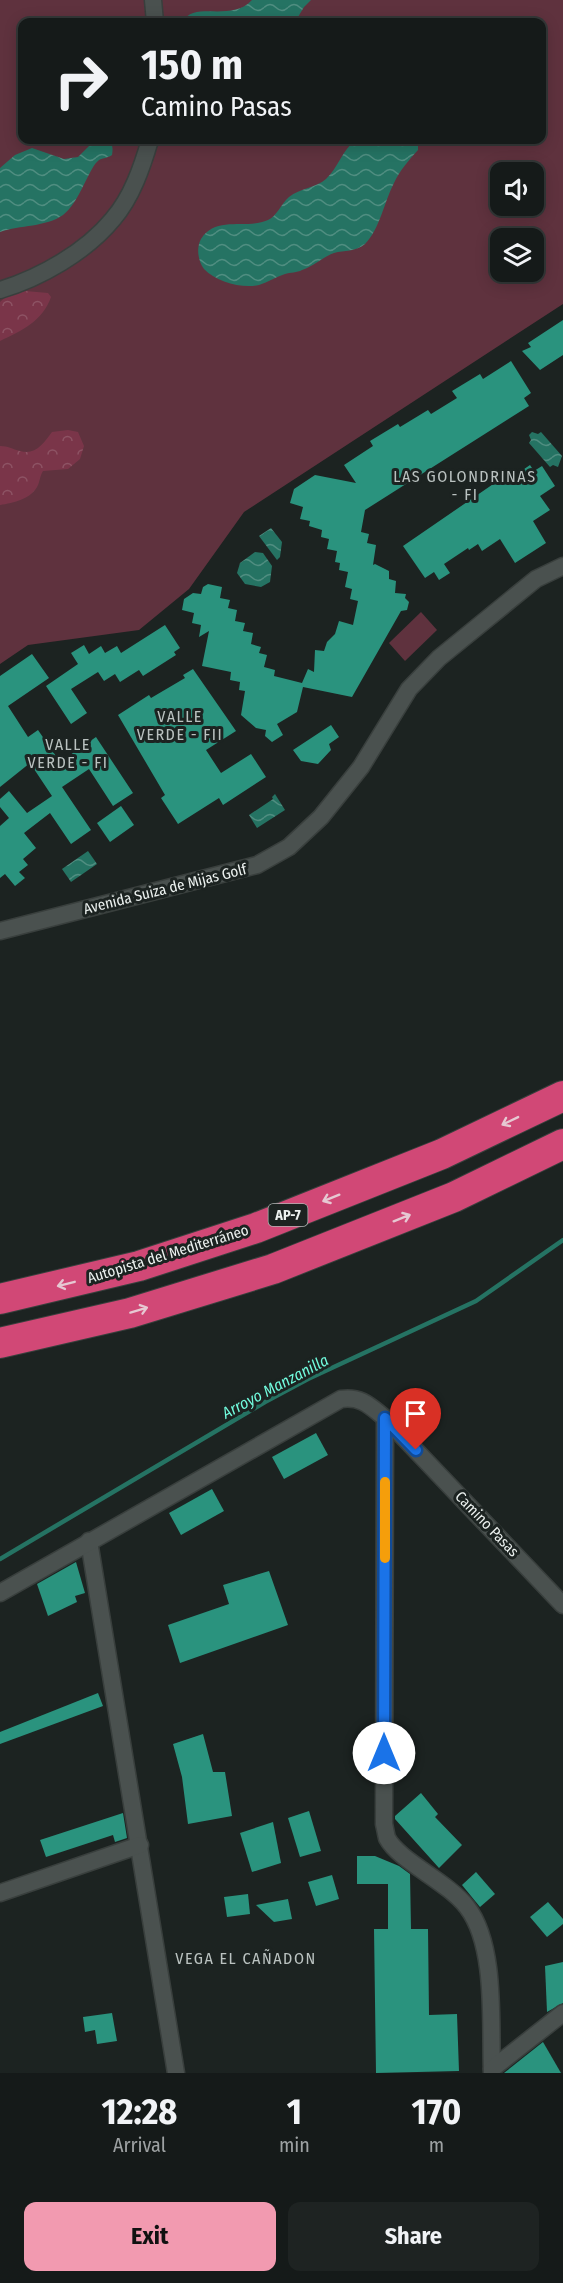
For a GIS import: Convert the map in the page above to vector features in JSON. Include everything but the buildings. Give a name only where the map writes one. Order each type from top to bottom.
[{"type":"highway","name":"Autopista del Mediterráneo","points":[[0,1299],[139,1266],[256,1228],[442,1154],[563,1096]]},
{"type":"highway","points":[[0,1343],[130,1313],[273,1269],[454,1197],[563,1144]]},
{"type":"street","points":[[153,0],[155,18]]},
{"type":"street","points":[[0,290],[36,276],[65,259],[113,219],[138,175],[149,144]]},
{"type":"street","name":"Avenida Suiza de Mijas Golf","points":[[0,931],[257,865],[289,846],[339,797],[361,767],[409,689],[439,658],[536,579],[563,566]]},
{"type":"street","name":"Camino Pasas","points":[[0,1593],[341,1399],[352,1398],[364,1401],[385,1418],[563,1605]]},
{"type":"street","points":[[385,1418],[384,1824],[387,1838],[397,1849],[448,1888],[467,1908],[479,1928],[487,1961],[492,2071]]},
{"type":"street","points":[[89,1541],[176,2073]]},
{"type":"street","points":[[0,1893],[140,1845]]},
{"type":"street","points":[[492,2071],[563,2013]]},
{"type":"shaded area","points":[[0,0],[563,0],[563,304],[244,512],[189,589],[139,630],[28,645],[0,664]]},
{"type":"shaded area","points":[[421,612],[437,630],[405,661],[389,643]]},
{"type":"green space","points":[[25,291],[48,293],[51,297],[43,313],[37,319],[0,341],[0,302],[7,296]]},
{"type":"green space","points":[[68,430],[78,432],[84,446],[80,459],[68,469],[43,471],[38,485],[31,494],[0,505],[0,446],[30,452],[39,448],[52,432]]},
{"type":"water","points":[[252,0],[311,0],[297,18],[186,18],[204,11],[234,10]]},
{"type":"water","points":[[91,144],[111,144],[113,150],[112,155],[95,164],[74,202],[63,215],[49,222],[0,232],[0,168],[15,155],[32,148],[64,159],[78,157]]},
{"type":"water","points":[[351,144],[418,145],[418,150],[396,178],[378,223],[365,244],[354,250],[334,253],[298,272],[285,274],[253,286],[230,283],[215,278],[204,269],[198,250],[201,239],[207,232],[223,225],[259,223],[268,220],[289,197],[326,179]]},
{"type":"water","points":[[532,432],[538,434],[541,432],[562,456],[558,467],[553,465],[550,467],[529,443],[531,440],[529,435]]},
{"type":"water","points":[[271,528],[282,542],[280,557],[277,560],[259,536]]},
{"type":"water","points":[[255,552],[263,553],[272,566],[270,582],[261,587],[245,584],[237,573],[240,563]]},
{"type":"water","points":[[275,794],[285,810],[257,828],[249,815],[273,799]]},
{"type":"water","points":[[88,851],[97,864],[71,882],[62,869]]},
{"type":"waterway","name":"Arroyo Manzanilla","points":[[0,1559],[265,1402],[308,1379],[476,1301],[563,1240]]},
{"type":"slow traffic","points":[[385,1482],[385,1558]]},
{"type":"district","name":"LAS GOLONDRINAS - FI","points":[[465,485]]},
{"type":"district","name":"VALLE VERDE - FII","points":[[180,725]]},
{"type":"district","name":"VALLE VERDE - FI","points":[[68,753]]},
{"type":"district","name":"VEGA EL CAÑADON","points":[[246,1958]]},
{"type":"route","points":[[384,1753],[385,1418],[416,1450]]}]
